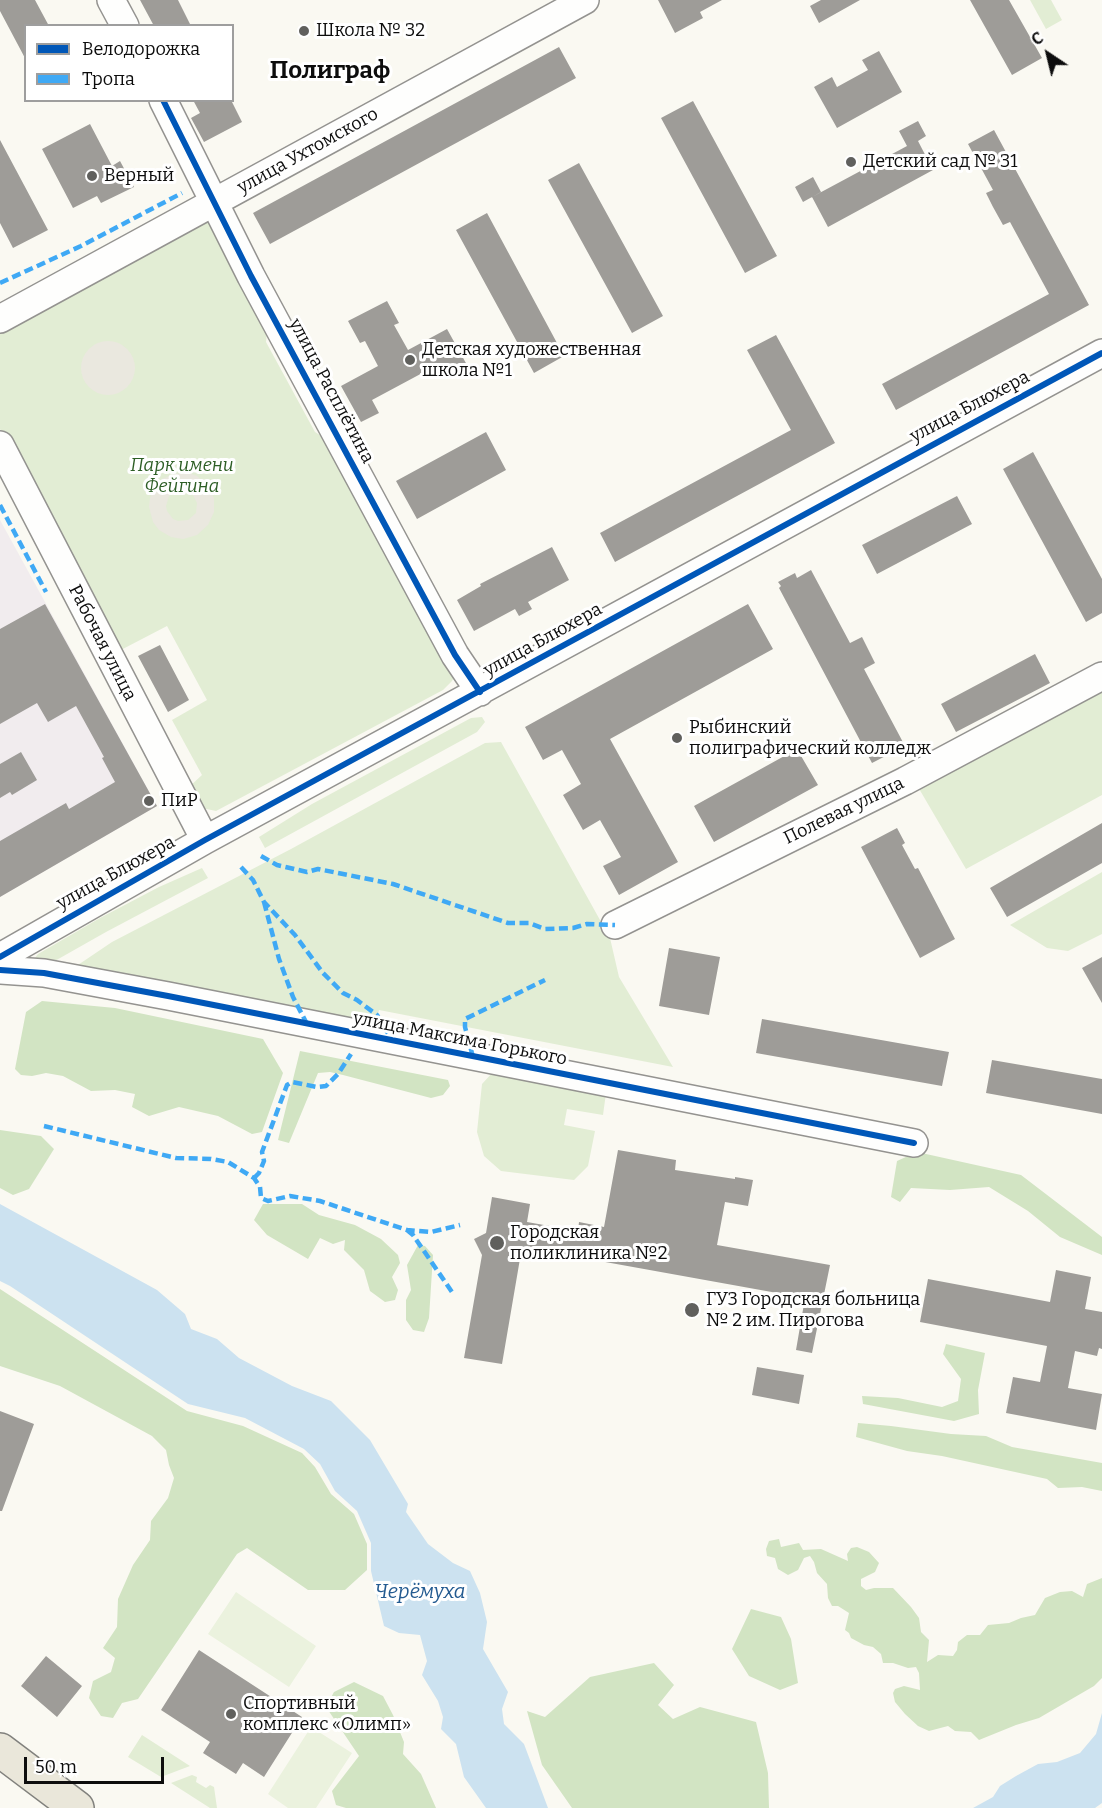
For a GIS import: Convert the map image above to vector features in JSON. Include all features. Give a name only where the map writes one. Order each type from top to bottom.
[{"type":"main road","points":[[0,1750],[77,1808]]},
{"type":"street","points":[[111,0],[124,24]]},
{"type":"street","name":"улица Ухтомского","points":[[0,319],[585,0]]},
{"type":"street","name":"улица Расплётина","points":[[164,102],[216,202],[222,221],[455,655],[480,692]]},
{"type":"street","name":"улица Блюхера","points":[[0,957],[205,840],[1102,353]]},
{"type":"street","name":"Рабочая улица","points":[[0,445],[205,840]]},
{"type":"street","name":"Полевая улица","points":[[615,925],[905,781],[1102,676]]},
{"type":"street","name":"улица Максима Горького","points":[[0,970],[44,973],[156,994],[914,1143]]},
{"type":"shaded area","points":[[103,341],[113,341],[123,345],[131,353],[135,368],[131,383],[123,391],[113,395],[103,395],[93,391],[85,383],[81,373],[81,363],[85,353],[93,345]]},
{"type":"shaded area","points":[[188,473],[197,476],[208,486],[214,498],[214,512],[208,525],[197,535],[183,539],[171,537],[159,530],[153,522],[149,507],[154,488],[162,479],[174,474]],"holes":[[[177,490],[192,493],[197,503],[196,513],[188,520],[178,521],[173,519],[166,506],[169,496]]]},
{"type":"shaded area","points":[[0,520],[157,806],[0,897]]},
{"type":"green space","points":[[1030,0],[1051,0],[1062,20],[1046,29]]},
{"type":"green space","name":"Парк имени Фейгина","points":[[209,215],[268,324],[266,342],[315,432],[331,442],[454,677],[443,690],[216,811],[202,808],[189,787],[202,775],[172,720],[207,700],[167,626],[117,652],[0,429],[0,329]]},
{"type":"green space","points":[[1102,691],[1102,795],[966,869],[918,787]]},
{"type":"green space","points":[[482,717],[485,722],[477,732],[265,848],[259,837],[312,804],[471,718]]},
{"type":"green space","points":[[501,742],[610,938],[619,977],[673,1067],[379,1010],[375,1027],[72,969],[112,942],[291,849],[485,743]]},
{"type":"green space","points":[[202,868],[208,878],[53,962],[36,962],[35,958],[38,954],[100,918],[159,887]]},
{"type":"green space","points":[[1102,872],[1102,934],[1068,951],[1047,948],[1010,925]]},
{"type":"green space","points":[[42,1001],[115,1008],[263,1039],[283,1073],[262,1132],[252,1134],[218,1116],[179,1107],[149,1116],[132,1107],[135,1094],[115,1090],[91,1091],[63,1076],[46,1073],[32,1076],[21,1075],[15,1069],[26,1012]]},
{"type":"green space","points":[[300,1051],[448,1080],[450,1086],[443,1095],[431,1098],[330,1072],[318,1073],[289,1143],[278,1140]]},
{"type":"green space","points":[[493,1072],[606,1093],[603,1115],[567,1109],[564,1125],[595,1131],[588,1166],[574,1180],[501,1171],[484,1156],[477,1132],[482,1084]]},
{"type":"green space","points":[[0,1130],[41,1136],[54,1149],[29,1189],[13,1195],[0,1188]]},
{"type":"green space","points":[[917,1152],[1021,1175],[1102,1237],[1102,1255],[1060,1237],[1028,1211],[989,1187],[950,1190],[911,1188],[900,1202],[891,1197],[897,1161]]},
{"type":"green space","points":[[263,1204],[302,1204],[319,1215],[355,1225],[381,1239],[398,1255],[400,1263],[392,1277],[398,1290],[395,1300],[385,1302],[370,1291],[364,1270],[344,1250],[345,1240],[333,1244],[320,1238],[308,1259],[267,1235],[254,1220]]},
{"type":"green space","points":[[418,1245],[425,1246],[433,1255],[429,1318],[424,1332],[413,1330],[406,1320],[406,1300],[411,1290],[407,1265]]},
{"type":"green space","points":[[0,1289],[187,1411],[243,1426],[302,1453],[315,1467],[331,1494],[354,1514],[367,1544],[367,1570],[345,1590],[308,1590],[247,1548],[237,1554],[138,1699],[122,1703],[113,1718],[101,1716],[89,1698],[93,1681],[111,1672],[115,1658],[103,1648],[117,1627],[118,1599],[133,1565],[150,1540],[151,1521],[168,1498],[174,1478],[166,1450],[152,1436],[60,1386],[0,1366]]},
{"type":"green space","points":[[946,1344],[985,1353],[978,1390],[979,1414],[954,1421],[863,1404],[862,1396],[898,1398],[942,1407],[958,1401],[961,1379],[943,1354]]},
{"type":"green space","points":[[858,1423],[986,1436],[1012,1447],[1102,1463],[1102,1491],[1082,1487],[1058,1488],[1047,1479],[942,1456],[907,1451],[856,1437]]},
{"type":"green space","points":[[779,1539],[781,1547],[799,1543],[803,1550],[821,1549],[848,1561],[847,1554],[851,1548],[857,1547],[869,1552],[879,1563],[875,1572],[861,1579],[861,1586],[866,1590],[893,1588],[911,1607],[919,1618],[921,1632],[929,1640],[927,1662],[938,1655],[953,1656],[958,1642],[967,1635],[980,1635],[988,1625],[1009,1623],[1035,1615],[1045,1598],[1060,1592],[1072,1591],[1083,1597],[1087,1584],[1102,1578],[1102,1678],[1094,1686],[1039,1718],[979,1740],[971,1732],[955,1731],[948,1726],[929,1731],[918,1726],[905,1714],[895,1702],[893,1693],[895,1689],[904,1686],[920,1690],[919,1673],[916,1667],[908,1668],[893,1663],[883,1663],[881,1654],[873,1647],[851,1638],[845,1630],[849,1613],[838,1606],[832,1606],[828,1598],[827,1584],[817,1573],[810,1556],[804,1558],[798,1570],[788,1575],[778,1569],[775,1558],[767,1556],[766,1549],[769,1541]]},
{"type":"green space","points":[[236,1592],[316,1646],[289,1687],[208,1634]]},
{"type":"green space","points":[[751,1609],[781,1617],[791,1639],[798,1683],[780,1690],[749,1676],[732,1649]]},
{"type":"green space","points":[[654,1663],[674,1685],[658,1705],[673,1719],[700,1707],[756,1722],[768,1773],[769,1808],[572,1808],[542,1765],[527,1711],[545,1717],[590,1677]]},
{"type":"green space","points":[[354,1682],[383,1696],[404,1742],[403,1754],[421,1774],[436,1808],[346,1808],[336,1805],[332,1791],[359,1756],[326,1707],[334,1692]]},
{"type":"green space","points":[[311,1727],[352,1753],[316,1808],[288,1808],[268,1794]]},
{"type":"green space","points":[[142,1735],[190,1766],[161,1777],[128,1757]]},
{"type":"green space","points":[[192,1775],[197,1777],[196,1782],[206,1788],[210,1785],[214,1787],[217,1808],[210,1808],[171,1783]]},
{"type":"water","name":"Черёмуха","points":[[0,1204],[157,1290],[185,1314],[191,1329],[217,1339],[239,1358],[292,1386],[331,1401],[370,1440],[408,1504],[406,1512],[428,1544],[453,1563],[470,1571],[480,1593],[487,1622],[483,1649],[508,1692],[502,1709],[504,1724],[524,1744],[548,1808],[486,1808],[464,1777],[456,1744],[441,1729],[443,1717],[438,1701],[422,1675],[427,1661],[420,1635],[399,1633],[384,1626],[371,1571],[371,1543],[357,1511],[335,1491],[320,1464],[304,1449],[245,1418],[188,1404],[0,1281]]},
{"type":"water","points":[[1102,1713],[1102,1803],[1095,1808],[973,1808],[993,1797],[1000,1786],[1038,1764],[1057,1762],[1080,1753],[1096,1734]]},
{"type":"building","points":[[0,0],[35,0],[48,24],[24,24],[24,56],[0,11]]},
{"type":"building","points":[[140,0],[178,0],[190,24],[153,24]]},
{"type":"building","points":[[658,0],[722,0],[700,12],[703,18],[675,33]]},
{"type":"building","points":[[821,0],[860,0],[819,23],[810,6]]},
{"type":"building","points":[[970,0],[1009,0],[1042,58],[1012,75]]},
{"type":"building","points":[[559,47],[576,78],[270,244],[253,213]]},
{"type":"building","points":[[879,51],[902,92],[837,128],[814,87],[832,77],[837,87],[868,70],[862,60]]},
{"type":"building","points":[[693,101],[777,256],[745,273],[661,118]]},
{"type":"building","points":[[194,102],[232,102],[242,122],[204,142],[191,118],[200,113]]},
{"type":"building","points":[[918,121],[926,136],[918,141],[933,170],[828,227],[812,197],[907,146],[899,131]]},
{"type":"building","name":"Верный","points":[[90,124],[112,166],[120,161],[134,187],[101,203],[97,196],[73,208],[42,149]]},
{"type":"building","points":[[994,130],[1089,305],[896,410],[882,384],[1049,294],[1010,222],[1003,225],[993,207],[986,193],[993,190],[968,144]]},
{"type":"building","points":[[0,140],[48,230],[13,248],[0,223]]},
{"type":"building","points":[[579,163],[663,316],[632,333],[548,180]]},
{"type":"building","points":[[813,177],[821,192],[803,202],[795,187]]},
{"type":"building","points":[[487,213],[564,356],[534,373],[456,230]]},
{"type":"building","points":[[387,301],[399,323],[394,325],[408,350],[447,329],[467,365],[448,376],[441,363],[372,400],[379,413],[361,422],[341,386],[378,366],[365,341],[360,343],[348,321]]},
{"type":"building","points":[[776,335],[835,443],[615,562],[600,533],[791,430],[747,350]]},
{"type":"building","points":[[486,432],[506,470],[417,519],[396,481]]},
{"type":"building","points":[[1033,452],[1102,579],[1102,613],[1086,622],[1003,469]]},
{"type":"building","points":[[957,496],[972,524],[877,574],[862,545]]},
{"type":"building","points":[[552,547],[569,580],[528,602],[532,609],[519,616],[515,609],[474,631],[457,600],[481,586],[480,584]]},
{"type":"building","points":[[811,570],[850,643],[862,637],[875,663],[864,669],[905,746],[872,763],[779,588],[781,586],[778,582],[795,573],[797,578]]},
{"type":"building","points":[[45,604],[157,806],[0,897],[0,841],[66,803],[69,809],[115,782],[76,706],[48,722],[37,703],[0,724],[0,629]]},
{"type":"building","points":[[748,604],[773,649],[610,739],[678,862],[619,895],[603,866],[621,857],[600,820],[583,830],[563,795],[581,784],[562,750],[543,760],[525,727]]},
{"type":"building","points":[[160,645],[189,700],[168,712],[138,656]]},
{"type":"building","points":[[1035,654],[1050,683],[956,732],[941,704]]},
{"type":"building","points":[[797,749],[818,785],[714,842],[694,806]]},
{"type":"building","points":[[21,752],[37,780],[12,795],[10,792],[0,798],[0,764]]},
{"type":"building","points":[[1102,823],[1102,863],[1007,917],[990,888]]},
{"type":"building","points":[[897,828],[905,843],[902,845],[915,869],[918,868],[955,939],[920,958],[861,847]]},
{"type":"building","points":[[669,948],[720,957],[709,1015],[659,1006]]},
{"type":"building","points":[[1102,957],[1102,1003],[1082,968]]},
{"type":"building","points":[[762,1019],[949,1052],[942,1086],[756,1053]]},
{"type":"building","points":[[992,1060],[1102,1079],[1102,1114],[986,1093]]},
{"type":"building","points":[[618,1150],[676,1160],[675,1170],[753,1180],[748,1206],[725,1202],[717,1245],[830,1265],[812,1353],[796,1350],[805,1298],[522,1247],[502,1364],[464,1358],[482,1255],[474,1239],[486,1233],[492,1197],[530,1204],[527,1222],[578,1231],[579,1222],[604,1227]]},
{"type":"building","points":[[1056,1270],[1091,1277],[1085,1309],[1102,1312],[1102,1349],[1099,1348],[1097,1356],[1075,1351],[1068,1388],[1102,1394],[1096,1430],[1006,1413],[1013,1377],[1040,1382],[1047,1346],[920,1322],[928,1279],[1050,1302]]},
{"type":"building","points":[[757,1367],[804,1375],[799,1404],[752,1395]]},
{"type":"building","points":[[0,1411],[34,1424],[2,1511],[0,1511]]},
{"type":"building","name":"Спортивный комплекс «Олимп»","points":[[199,1650],[302,1717],[264,1777],[243,1763],[236,1774],[203,1753],[210,1742],[161,1710]]},
{"type":"building","points":[[46,1656],[82,1686],[57,1717],[21,1686]]},
{"type":"marked path","points":[[0,283],[81,246],[182,193]]},
{"type":"marked path","points":[[0,505],[46,592]]},
{"type":"marked path","points":[[261,856],[277,865],[307,872],[318,869],[393,884],[508,923],[529,923],[545,929],[573,928],[587,924],[615,925]]},
{"type":"marked path","points":[[241,867],[253,880],[264,902],[295,935],[323,973],[343,993],[377,1015],[392,1040]]},
{"type":"marked path","points":[[264,902],[279,959],[293,997],[307,1024]]},
{"type":"marked path","points":[[473,1057],[465,1019],[545,980]]},
{"type":"marked path","points":[[254,1178],[264,1161],[262,1152],[287,1085],[292,1082],[317,1087],[326,1086],[338,1074],[351,1054]]},
{"type":"marked path","points":[[44,1126],[176,1158],[228,1162],[254,1178],[260,1187],[261,1198],[268,1201],[290,1196],[320,1201],[407,1230],[431,1232],[460,1225]]},
{"type":"marked path","points":[[407,1230],[413,1235],[452,1292]]},
{"type":"cycle path","points":[[164,102],[251,276],[455,655],[480,692]]},
{"type":"cycle path","points":[[0,957],[205,840],[1102,353]]},
{"type":"cycle path","points":[[0,970],[44,973],[168,996],[914,1143]]},
{"type":"place","name":"Школа № 32","points":[[304,31]]},
{"type":"place","name":"Детский сад № 31","points":[[851,162]]},
{"type":"place","name":"Верный","points":[[92,176]]},
{"type":"place","name":"Детская художественная школа №1","points":[[410,360]]},
{"type":"place","name":"Рыбинский полиграфический колледж","points":[[677,738]]},
{"type":"place","name":"ПиР","points":[[149,801]]},
{"type":"place","name":"Городская поликлиника №2","points":[[497,1243]]},
{"type":"place","name":"ГУЗ Городская больница № 2 им. Пирогова","points":[[692,1310]]},
{"type":"place","name":"Спортивный комплекс «Олимп»","points":[[231,1714]]},
{"type":"district","name":"Полиграф","points":[[330,71]]}]
